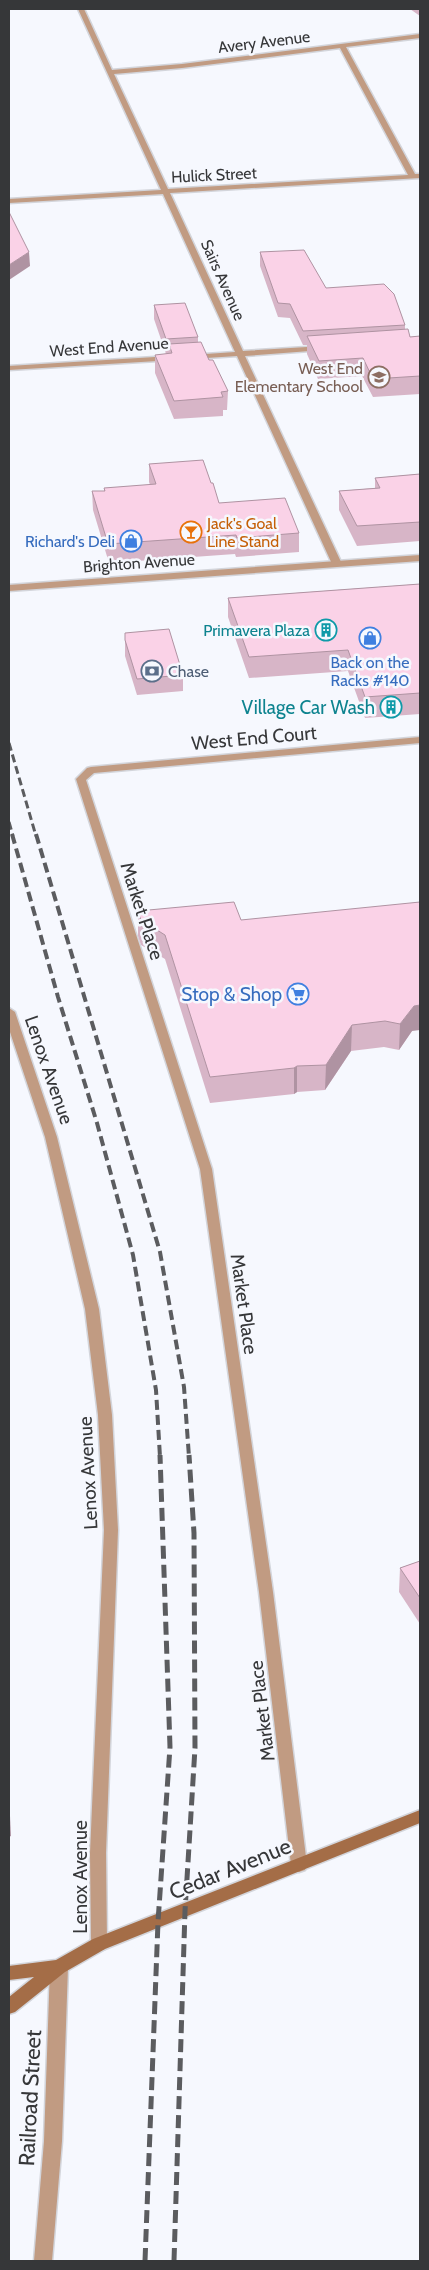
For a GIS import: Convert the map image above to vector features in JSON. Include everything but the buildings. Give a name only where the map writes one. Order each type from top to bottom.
[{"type":"main road","name":"Cedar Avenue","points":[[9,2007],[59,1968],[99,1944],[420,1816]]},
{"type":"main road","name":"Cedar Avenue","points":[[9,1973],[59,1968]]},
{"type":"street","name":"Sairs Avenue","points":[[81,9],[338,564]]},
{"type":"street","name":"Avery Avenue","points":[[110,72],[182,66],[420,36]]},
{"type":"street","points":[[341,46],[417,177]]},
{"type":"street","name":"Hulick Street","points":[[9,202],[417,177]]},
{"type":"street","name":"West End Avenue","points":[[9,368],[329,348]]},
{"type":"street","name":"Brighton Avenue","points":[[9,588],[420,558]]},
{"type":"street","name":"West End Court","points":[[91,770],[420,740]]},
{"type":"street","name":"Market Place","points":[[91,770],[80,778],[206,1169],[266,1592],[299,1865]]},
{"type":"street","name":"Lenox Avenue","points":[[9,1012],[51,1137],[92,1309],[105,1415],[112,1530],[98,1852],[99,1944]]},
{"type":"street","name":"Railroad Street","points":[[43,2261],[53,2141],[59,1968]]},
{"type":"railway","points":[[9,743],[36,836]]},
{"type":"railway","points":[[9,822],[13,836]]},
{"type":"railway","points":[[12,834],[58,997],[97,1123],[133,1255],[156,1390],[160,1457]]},
{"type":"railway","points":[[36,834],[160,1252],[184,1387],[189,1457]]},
{"type":"railway","points":[[145,2261],[158,1922],[170,1747],[160,1455]]},
{"type":"railway","points":[[174,2261],[185,1911],[195,1748],[194,1533],[189,1455]]},
{"type":"place","name":"West End Elementary School","points":[[379,377]]},
{"type":"place","name":"Jack's Goal Line Stand","points":[[191,532]]},
{"type":"place","name":"Richard's Deli","points":[[131,541]]},
{"type":"place","name":"Primavera Plaza","points":[[326,630]]},
{"type":"place","name":"Back on the Racks #140","points":[[370,638]]},
{"type":"place","name":"Chase","points":[[152,671]]},
{"type":"place","name":"Village Car Wash","points":[[391,707]]},
{"type":"place","name":"Stop & Shop","points":[[298,994]]}]
